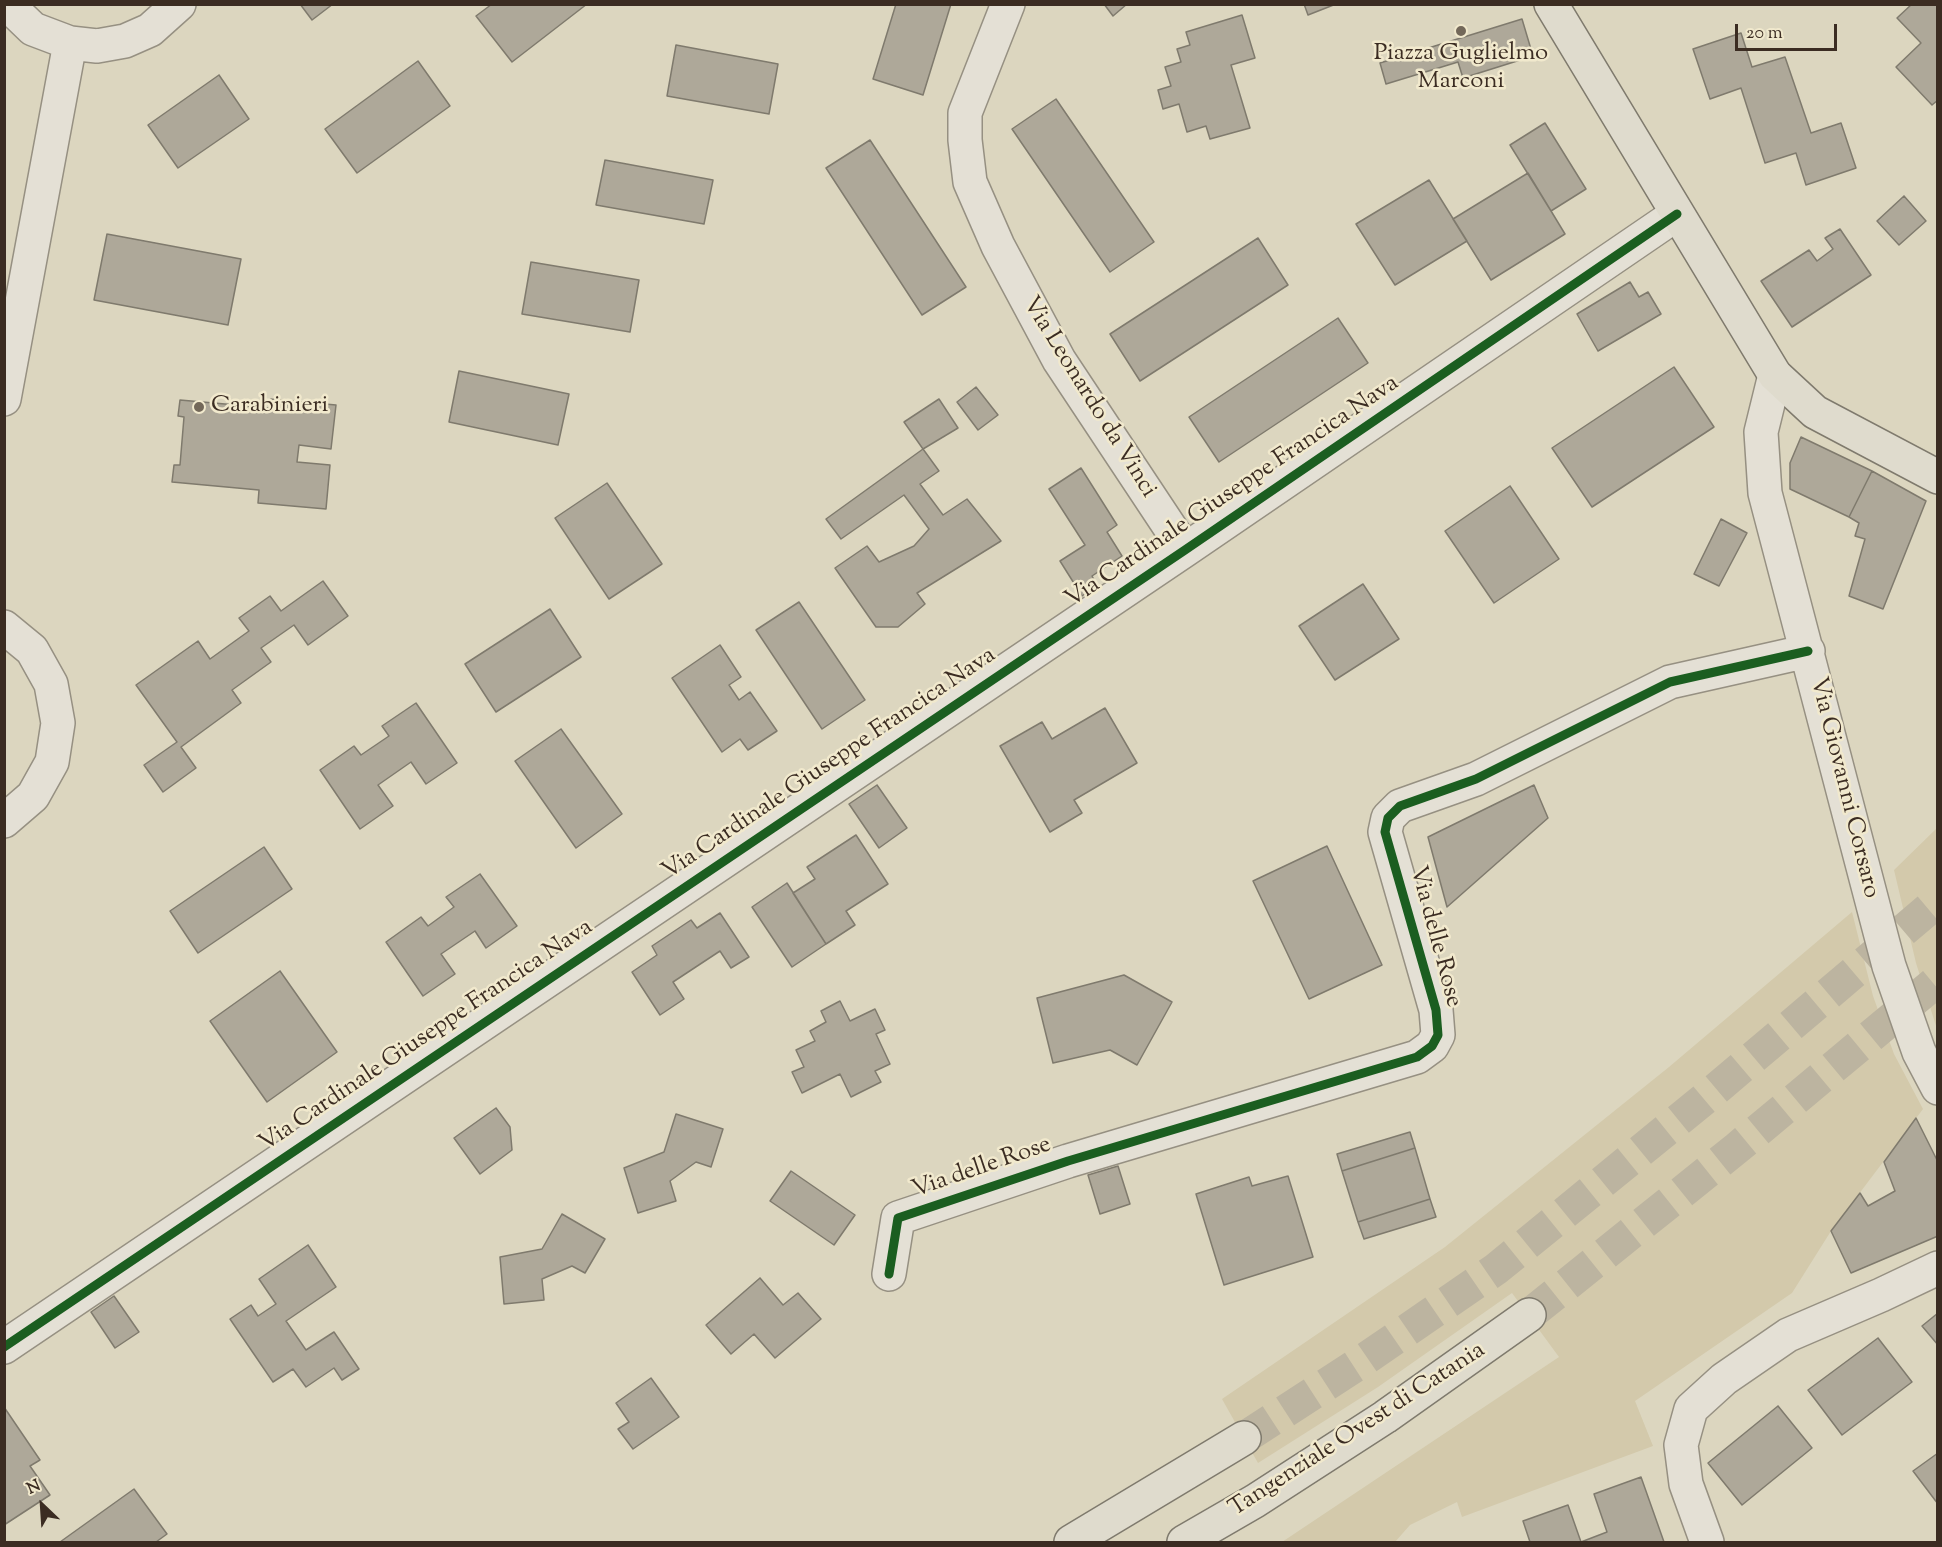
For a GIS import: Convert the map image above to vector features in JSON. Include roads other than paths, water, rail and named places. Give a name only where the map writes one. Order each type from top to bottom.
[{"type":"main road","points":[[1551,4],[1774,375],[1815,412],[1938,477]]},
{"type":"main road","name":"Tangenziale Ovest di Catania","points":[[1184,1542],[1255,1501],[1385,1417],[1529,1316]]},
{"type":"main road","points":[[1071,1542],[1244,1438]]},
{"type":"street","points":[[7,4],[33,29],[70,43],[97,46],[125,41],[150,30],[173,13],[179,4]]},
{"type":"street","name":"Via Leonardo da Vinci","points":[[1008,4],[965,113],[964,140],[970,182],[998,246],[1059,360],[1185,550]]},
{"type":"street","points":[[4,399],[70,43]]},
{"type":"street","name":"Via Cardinale Giuseppe Francica Nava","points":[[4,1347],[1185,550],[1677,214]]},
{"type":"street","name":"Via Giovanni Corsaro","points":[[1774,375],[1761,432],[1765,493],[1808,651],[1888,966],[1919,1052],[1938,1088]]},
{"type":"street","points":[[4,627],[32,650],[51,684],[58,723],[52,762],[33,796],[4,821]]},
{"type":"street","name":"Via delle Rose","points":[[889,1275],[898,1218],[1068,1161],[1417,1057],[1432,1046],[1438,1035],[1436,1010],[1385,832],[1388,818],[1400,806],[1476,779],[1670,682],[1808,651]]},
{"type":"street","points":[[1707,1542],[1686,1484],[1681,1444],[1691,1409],[1724,1379],[1788,1335],[1938,1268]]},
{"type":"tunnel","points":[[1244,1438],[1358,1364],[1496,1269],[1703,1100],[1938,901]]},
{"type":"tunnel","points":[[1529,1315],[1737,1148],[1938,980]]},
{"type":"place","name":"Piazza Guglielmo Marconi","points":[[1461,31]]},
{"type":"place","name":"Carabinieri","points":[[199,407]]}]
